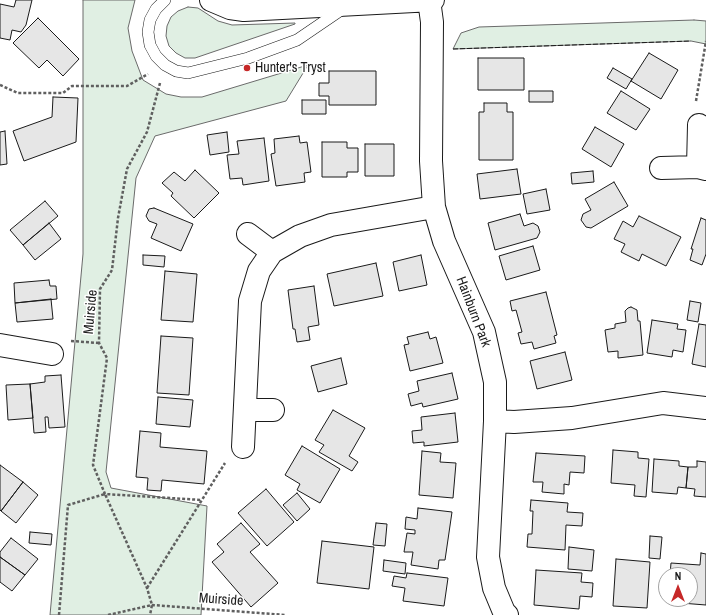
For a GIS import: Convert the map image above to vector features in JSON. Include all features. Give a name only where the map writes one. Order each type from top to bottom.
[{"type":"street","points":[[211,0],[230,8],[244,10],[433,0]]},
{"type":"street","name":"Hainburn Park","points":[[429,0],[432,22],[431,161],[434,207],[444,241],[484,332],[495,382],[495,421],[488,557],[494,588],[503,614]]},
{"type":"street","points":[[661,168],[702,168],[699,125]]},
{"type":"street","points":[[243,447],[250,301],[259,271],[272,252],[300,236],[331,225],[434,207]]},
{"type":"street","points":[[248,234],[272,252]]},
{"type":"street","points":[[0,345],[52,354]]},
{"type":"street","points":[[495,421],[514,422],[572,418],[663,403],[706,408]]},
{"type":"street","points":[[245,410],[273,410]]},
{"type":"lane","points":[[165,0],[156,9],[150,20],[148,32],[150,45],[156,56],[164,65],[188,73],[248,58],[297,40],[350,4]]},
{"type":"path","points":[[699,125],[695,106],[706,41]]},
{"type":"path","points":[[0,85],[18,93],[63,93],[72,86],[127,86],[164,65]]},
{"type":"path","name":"Muirside","points":[[152,605],[147,588],[93,465],[107,358],[99,343],[100,289],[112,270],[118,218],[127,169],[147,132],[164,65]]},
{"type":"path","points":[[147,588],[229,457],[243,447]]},
{"type":"path","points":[[60,615],[68,505],[105,494],[202,500]]},
{"type":"path","points":[[150,615],[152,605]]},
{"type":"path","name":"Muirside","points":[[108,615],[152,605],[286,615]]},
{"type":"green space","points":[[83,0],[135,0],[128,28],[132,51],[143,80],[166,94],[181,97],[202,97],[308,65],[286,101],[155,136],[136,178],[106,472],[111,488],[207,506],[201,615],[50,615],[83,254]]},
{"type":"green space","points":[[188,7],[198,8],[218,21],[232,25],[295,24],[195,58],[185,58],[176,53],[169,46],[166,36],[167,26],[171,17],[178,11]]},
{"type":"green space","points":[[694,20],[706,21],[706,44],[691,41],[453,49],[461,33],[479,27]]},
{"type":"building","points":[[16,0],[32,0],[26,25],[21,32],[12,30],[10,40],[0,38],[0,4],[14,7]]},
{"type":"building","points":[[38,18],[79,59],[63,76],[47,60],[39,68],[13,43]]},
{"type":"building","points":[[649,53],[678,70],[661,99],[631,81]]},
{"type":"building","points":[[478,58],[524,58],[524,90],[478,90]]},
{"type":"building","points":[[613,68],[632,79],[626,89],[607,78]]},
{"type":"building","points":[[329,71],[376,71],[376,105],[329,105],[329,96],[319,96],[319,83],[329,83]]},
{"type":"building","points":[[529,91],[553,91],[553,102],[529,102]]},
{"type":"building","points":[[621,91],[650,109],[636,130],[607,113]]},
{"type":"building","points":[[53,97],[78,98],[76,142],[24,161],[13,131],[52,117]]},
{"type":"building","points":[[302,100],[326,100],[326,114],[302,114]]},
{"type":"building","points":[[484,103],[507,103],[507,112],[513,112],[513,160],[479,160],[479,112],[484,112]]},
{"type":"building","points":[[595,127],[624,144],[611,167],[582,149]]},
{"type":"building","points":[[5,131],[7,164],[0,165],[0,132]]},
{"type":"building","points":[[227,132],[229,152],[210,155],[207,135]]},
{"type":"building","points":[[299,136],[300,143],[307,142],[311,172],[304,173],[305,182],[276,186],[271,154],[275,153],[274,139]]},
{"type":"building","points":[[264,138],[269,181],[243,185],[242,178],[230,179],[227,155],[239,154],[237,141]]},
{"type":"building","points":[[322,142],[347,142],[347,148],[358,148],[358,172],[347,172],[347,177],[322,177]]},
{"type":"building","points":[[365,144],[394,144],[394,176],[365,176]]},
{"type":"building","points":[[517,169],[521,194],[480,199],[477,174]]},
{"type":"building","points":[[195,170],[219,193],[194,218],[171,196],[173,193],[162,183],[174,172],[185,181]]},
{"type":"building","points":[[593,171],[594,182],[572,184],[571,173]]},
{"type":"building","points":[[614,182],[628,206],[591,228],[586,227],[581,220],[583,214],[591,210],[585,199]]},
{"type":"building","points":[[546,189],[550,210],[527,214],[523,194]]},
{"type":"building","points":[[45,201],[58,216],[23,245],[10,230]]},
{"type":"building","points":[[154,208],[193,224],[181,251],[151,238],[157,224],[149,221],[146,216],[149,209]]},
{"type":"building","points":[[520,214],[524,226],[533,223],[538,226],[540,232],[537,238],[495,250],[488,223]]},
{"type":"building","points":[[639,216],[681,237],[666,266],[642,254],[639,261],[621,252],[625,244],[614,239],[623,221],[633,227]]},
{"type":"building","points":[[701,218],[706,220],[706,254],[702,265],[690,260],[693,249],[691,249]]},
{"type":"building","points":[[49,223],[61,239],[35,260],[23,245]]},
{"type":"building","points":[[533,246],[540,270],[506,280],[499,256]]},
{"type":"building","points":[[143,255],[165,256],[164,267],[143,265]]},
{"type":"building","points":[[421,255],[427,285],[399,291],[393,262]]},
{"type":"building","points":[[376,263],[383,296],[334,306],[327,274]]},
{"type":"building","points":[[165,271],[197,274],[193,322],[161,320]]},
{"type":"building","points":[[49,280],[50,286],[56,286],[57,299],[15,303],[14,283]]},
{"type":"building","points":[[314,286],[319,325],[308,327],[310,340],[297,342],[295,329],[293,329],[288,290]]},
{"type":"building","points":[[546,292],[557,335],[554,336],[556,343],[534,349],[532,342],[521,344],[518,333],[522,332],[516,310],[512,311],[510,301]]},
{"type":"building","points":[[51,299],[53,319],[17,322],[15,303]]},
{"type":"building","points":[[690,301],[701,303],[698,322],[687,320]]},
{"type":"building","points":[[631,307],[637,310],[638,321],[640,321],[643,355],[618,358],[618,351],[608,352],[605,330],[615,328],[615,324],[626,322],[625,311]]},
{"type":"building","points":[[652,320],[678,324],[677,329],[686,330],[683,352],[673,350],[672,357],[647,353]]},
{"type":"building","points":[[699,324],[706,325],[706,367],[692,364]]},
{"type":"building","points":[[428,332],[430,339],[436,337],[443,363],[410,371],[404,345],[409,344],[407,337]]},
{"type":"building","points":[[161,336],[193,338],[189,395],[157,393]]},
{"type":"building","points":[[565,352],[572,380],[537,389],[530,361]]},
{"type":"building","points":[[341,358],[347,384],[318,392],[311,366]]},
{"type":"building","points":[[452,373],[458,399],[423,407],[422,403],[411,406],[408,394],[419,391],[417,381]]},
{"type":"building","points":[[61,375],[65,427],[49,428],[48,417],[45,417],[46,432],[34,433],[30,384],[45,382],[45,376]]},
{"type":"building","points":[[30,384],[33,418],[8,420],[6,385]]},
{"type":"building","points":[[158,397],[193,400],[190,427],[156,424]]},
{"type":"building","points":[[333,410],[365,428],[349,456],[358,462],[352,471],[319,452],[324,445],[315,440]]},
{"type":"building","points":[[455,413],[458,442],[424,446],[424,442],[413,443],[412,431],[422,430],[421,417]]},
{"type":"building","points":[[140,431],[161,433],[160,447],[207,451],[204,484],[162,480],[161,491],[147,490],[148,478],[136,477]]},
{"type":"building","points":[[302,446],[340,469],[320,503],[297,490],[300,484],[285,475]]},
{"type":"building","points":[[613,450],[638,452],[638,458],[649,459],[646,497],[634,496],[635,485],[611,483]]},
{"type":"building","points":[[422,451],[441,453],[440,462],[456,463],[453,498],[419,495]]},
{"type":"building","points":[[536,453],[585,456],[584,473],[570,472],[569,485],[564,484],[564,494],[542,492],[543,482],[533,482]]},
{"type":"building","points":[[654,459],[679,461],[679,466],[688,467],[686,488],[678,487],[677,494],[652,492]]},
{"type":"building","points":[[697,461],[706,462],[706,497],[694,496],[695,489],[686,488],[688,467],[697,467]]},
{"type":"building","points":[[0,465],[23,482],[1,511],[0,510]]},
{"type":"building","points":[[23,482],[38,495],[16,523],[1,511]]},
{"type":"building","points":[[266,489],[294,522],[267,546],[238,513]]},
{"type":"building","points":[[297,493],[310,509],[297,521],[283,505]]},
{"type":"building","points":[[531,500],[568,503],[567,512],[583,513],[582,526],[566,525],[565,550],[527,547],[528,534],[532,534],[533,511],[530,511]]},
{"type":"building","points":[[418,508],[452,512],[445,560],[439,560],[438,569],[411,565],[413,552],[404,552],[407,533],[415,534],[415,530],[405,529],[406,517],[417,519]]},
{"type":"building","points":[[241,523],[260,544],[250,552],[278,583],[251,607],[212,562],[224,552],[217,544]]},
{"type":"building","points":[[376,523],[387,524],[385,546],[373,545]]},
{"type":"building","points":[[30,532],[52,534],[51,545],[29,543]]},
{"type":"building","points":[[650,536],[662,537],[660,559],[649,558]]},
{"type":"building","points":[[11,538],[38,559],[25,575],[0,557],[0,552]]},
{"type":"building","points":[[322,541],[374,547],[369,589],[317,583]]},
{"type":"building","points":[[569,547],[594,550],[592,571],[568,569]]},
{"type":"building","points":[[701,553],[706,554],[706,605],[698,604],[698,567],[671,567],[671,563],[700,565]]},
{"type":"building","points":[[0,557],[25,575],[12,591],[0,582]]},
{"type":"building","points":[[616,559],[650,562],[647,608],[613,606]]},
{"type":"building","points":[[384,560],[406,563],[405,574],[383,571]]},
{"type":"building","points":[[536,570],[582,573],[581,582],[593,583],[592,597],[580,596],[579,609],[534,605]]},
{"type":"building","points":[[407,573],[448,578],[444,606],[403,601],[405,588],[392,586],[394,576],[406,578]]},
{"type":"fence","points":[[453,49],[691,41]]},
{"type":"place","name":"Hunter's Tryst","points":[[247,68]]}]
